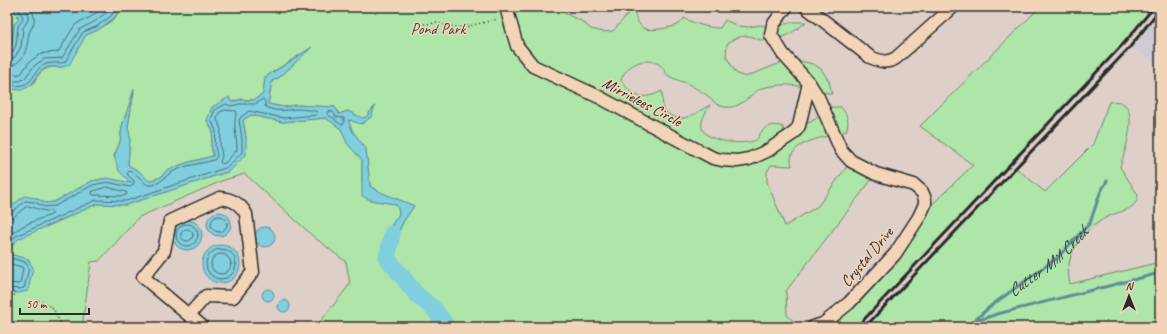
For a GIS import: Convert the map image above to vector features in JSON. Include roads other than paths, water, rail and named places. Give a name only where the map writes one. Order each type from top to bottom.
[{"type":"street","points":[[786,7],[773,25],[771,35],[783,54],[809,83]]},
{"type":"street","points":[[806,7],[870,57],[880,62],[887,62],[896,58],[953,7]]},
{"type":"street","name":"Mirrielees Circle","points":[[507,12],[517,46],[533,66],[599,97],[713,158],[737,161],[749,159],[786,140],[799,126],[809,83]]},
{"type":"street","name":"Crystal Drive","points":[[809,83],[818,97],[841,150],[851,161],[876,174],[914,185],[922,192],[925,199],[925,204],[919,217],[895,254],[849,303],[823,324],[813,327]]},
{"type":"street","points":[[189,315],[206,296],[233,297],[253,272],[246,214],[236,201],[228,198],[220,198],[170,221],[164,252],[143,277],[203,327]]},
{"type":"water","points":[[13,7],[122,7],[114,18],[98,30],[86,35],[69,65],[62,67],[47,67],[40,72],[31,85],[22,90],[11,89],[7,91],[7,54],[12,44],[14,24],[19,19]]},
{"type":"water","points":[[312,47],[280,77],[272,81],[268,104],[284,107],[295,105],[335,107],[339,114],[348,111],[362,118],[366,117],[375,106],[371,117],[362,124],[348,120],[353,132],[366,149],[370,186],[414,206],[403,222],[387,258],[391,226],[399,214],[398,208],[395,204],[370,200],[362,196],[362,160],[347,143],[341,129],[326,118],[283,122],[251,115],[243,120],[246,138],[246,154],[230,171],[126,205],[97,204],[18,239],[11,247],[9,254],[28,259],[33,268],[28,291],[19,293],[7,292],[7,210],[24,196],[36,198],[45,203],[54,202],[92,181],[107,178],[131,183],[119,171],[114,156],[120,142],[122,126],[134,89],[128,127],[130,137],[128,165],[140,172],[149,181],[161,177],[167,170],[213,156],[211,145],[213,132],[207,120],[212,107],[229,97],[231,102],[239,100],[254,100],[263,94],[265,77]]},
{"type":"water","points":[[219,212],[228,215],[231,224],[228,233],[219,236],[210,233],[207,224],[210,215]]},
{"type":"water","points":[[187,220],[198,224],[202,235],[198,246],[187,250],[176,246],[172,235],[176,224]]},
{"type":"water","points":[[265,227],[272,230],[275,237],[272,244],[265,247],[258,244],[255,237],[258,230]]},
{"type":"water","points":[[221,245],[234,251],[240,264],[234,277],[221,283],[208,277],[202,264],[208,251]]},
{"type":"water","points":[[266,289],[270,289],[274,295],[270,301],[266,301],[262,297],[262,293]]},
{"type":"water","points":[[282,300],[286,300],[290,306],[286,312],[282,312],[278,308],[278,304]]},
{"type":"waterway","name":"Cutter Mill Creek","points":[[967,327],[992,305],[1057,258],[1090,223],[1100,193],[1107,181]]},
{"type":"waterway","name":"Cutter Mill Creek","points":[[392,234],[387,258],[417,295],[435,310],[447,327]]},
{"type":"waterway","points":[[976,321],[997,314],[1160,273]]},
{"type":"railway","points":[[857,327],[1125,42],[1154,7]]},
{"type":"railway","points":[[865,327],[1130,47],[1160,9]]},
{"type":"park label","name":"Pond Park","points":[[438,29]]}]
